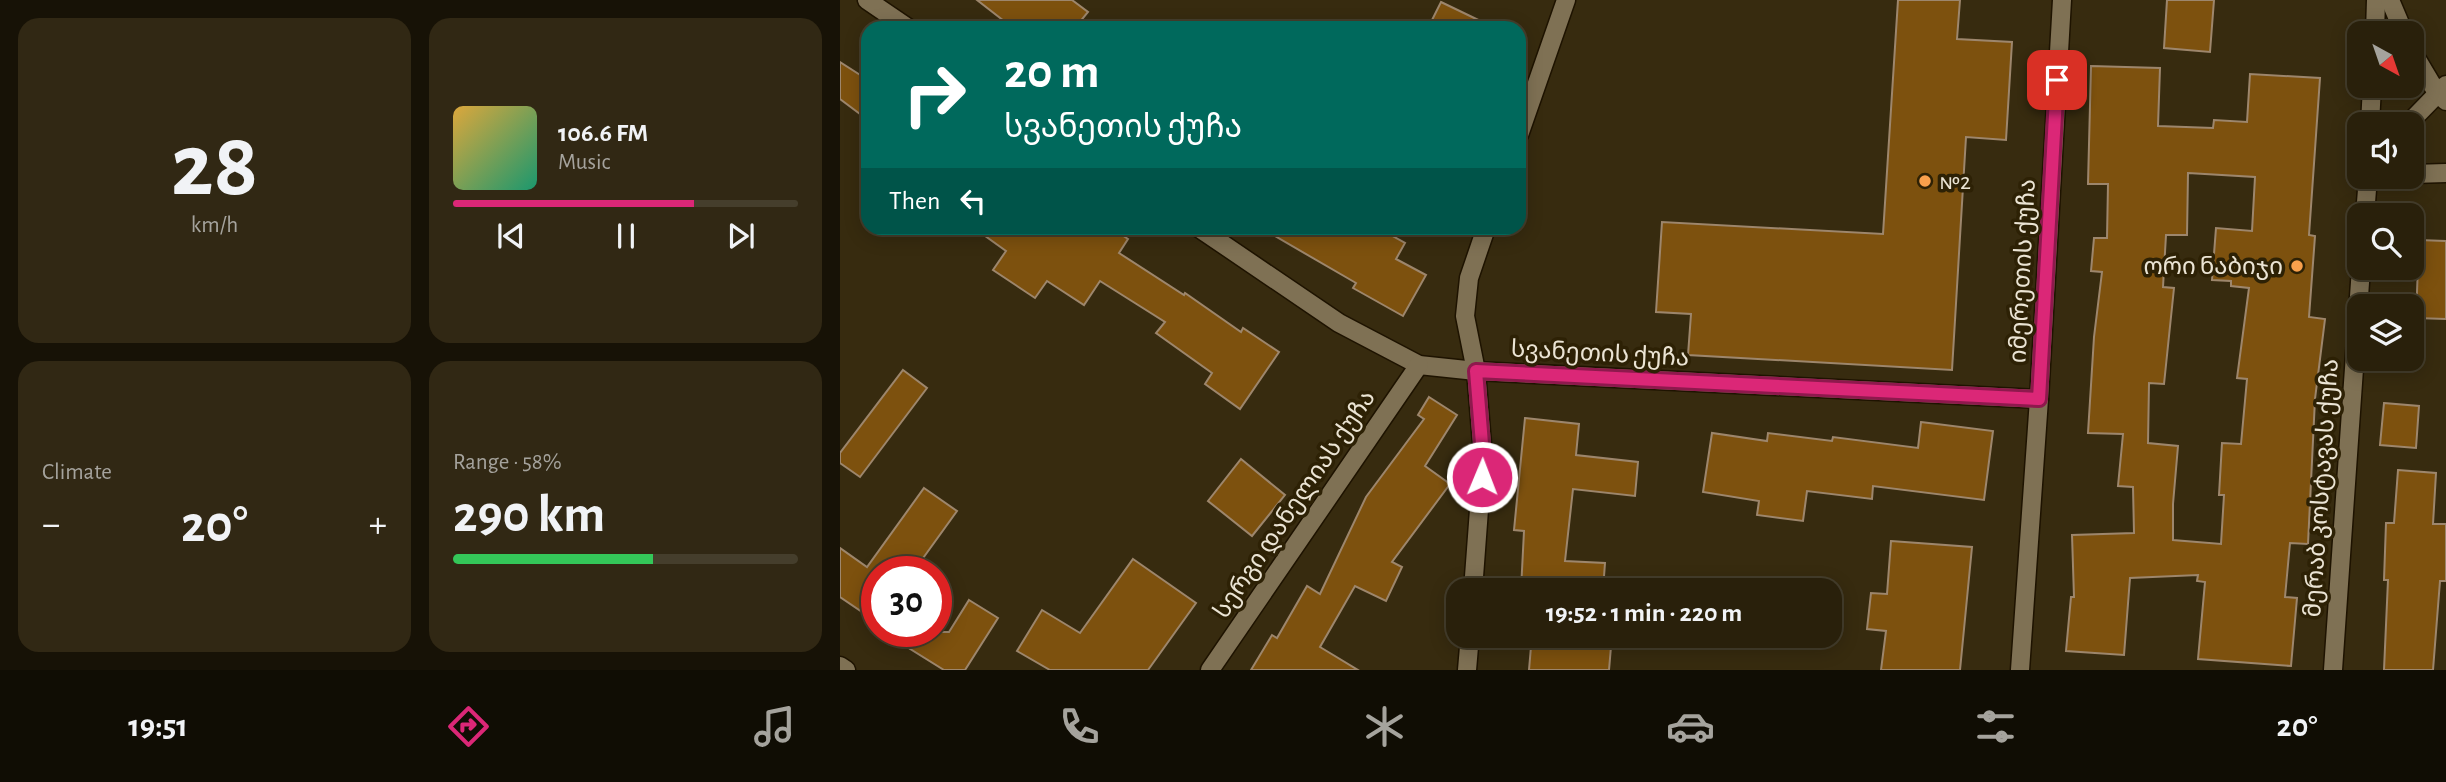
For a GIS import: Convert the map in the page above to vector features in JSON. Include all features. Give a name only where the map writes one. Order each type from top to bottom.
[{"type":"street","points":[[867,0],[898,21]]},
{"type":"street","points":[[1526,115],[1566,0]]},
{"type":"street","name":"იმერეთის ქუჩა","points":[[2020,670],[2062,0]]},
{"type":"street","points":[[2375,21],[2376,0]]},
{"type":"street","points":[[2390,0],[2399,21]]},
{"type":"street","points":[[2421,112],[2443,93],[2424,67]]},
{"type":"street","points":[[2424,174],[2446,173]]},
{"type":"street","name":"სვანეთის ქუჩა","points":[[1209,235],[1339,323],[1419,365],[1476,371],[2039,399]]},
{"type":"street","points":[[1475,578],[1483,456],[1476,371],[1465,316],[1469,278],[1484,235]]},
{"type":"street","name":"მერაბ კოსტავას ქუჩა","points":[[2333,670],[2360,280]]},
{"type":"street","name":"სერგი დანელიას ქუჩა","points":[[1210,670],[1419,365]]},
{"type":"street","points":[[1467,670],[1469,648]]},
{"type":"street","points":[[840,666],[846,670]]},
{"type":"building","points":[[977,0],[1072,0],[1088,12],[1081,21],[1004,21]]},
{"type":"building","name":"№2","points":[[1898,0],[1960,0],[1957,39],[2012,42],[2006,140],[1966,137],[1952,370],[1688,355],[1691,314],[1656,312],[1662,222],[1883,234]]},
{"type":"building","points":[[2167,0],[2214,0],[2210,52],[2164,48]]},
{"type":"building","points":[[1441,2],[1480,21],[1432,21]]},
{"type":"building","points":[[840,62],[861,76],[861,115],[840,99]]},
{"type":"building","points":[[2091,66],[2160,68],[2158,126],[2213,128],[2214,120],[2247,122],[2250,74],[2320,78],[2309,235],[2315,236],[2309,317],[2325,319],[2315,399],[2308,544],[2290,543],[2285,597],[2297,598],[2291,666],[2198,659],[2205,582],[2197,581],[2198,575],[2130,578],[2124,655],[2066,651],[2071,597],[2074,597],[2072,535],[2134,533],[2133,487],[2118,486],[2123,434],[2088,433],[2094,337],[2102,272],[2091,271],[2094,238],[2107,238],[2108,184],[2088,184]],"holes":[[[2188,173],[2255,177],[2252,231],[2216,228],[2212,280],[2231,281],[2231,286],[2249,288],[2237,378],[2247,379],[2241,444],[2222,443],[2219,495],[2224,495],[2221,544],[2173,540],[2178,446],[2148,443],[2149,383],[2164,384],[2174,288],[2163,287],[2166,235],[2187,235]]]},
{"type":"building","points":[[984,235],[1122,235],[1128,239],[1119,253],[1184,295],[1185,293],[1241,332],[1243,328],[1279,352],[1240,409],[1205,384],[1212,373],[1156,333],[1165,322],[1100,281],[1084,305],[1047,281],[1035,298],[993,270],[1006,251]]},
{"type":"building","points":[[1273,235],[1391,235],[1405,243],[1396,259],[1426,275],[1403,316],[1353,288],[1356,283]]},
{"type":"building","points":[[2424,240],[2446,241],[2446,319],[2424,318],[2424,294],[2417,294],[2417,280],[2424,280]]},
{"type":"building","points":[[903,370],[927,388],[860,477],[840,463],[840,453]]},
{"type":"building","points":[[1429,397],[1457,415],[1425,466],[1450,484],[1392,562],[1402,567],[1386,601],[1355,586],[1320,647],[1358,670],[1251,670],[1272,635],[1277,638],[1307,586],[1320,594],[1366,497],[1424,419],[1418,415]]},
{"type":"building","points":[[2384,403],[2419,406],[2416,448],[2380,445]]},
{"type":"building","points":[[1525,418],[1579,424],[1576,455],[1638,462],[1635,496],[1573,489],[1565,561],[1605,563],[1604,578],[1522,578],[1524,531],[1514,530]]},
{"type":"building","points":[[1921,422],[1993,431],[1984,500],[1873,486],[1872,499],[1807,491],[1803,521],[1757,515],[1759,501],[1703,492],[1712,433],[1767,441],[1768,433],[1832,441],[1833,437],[1918,448]]},
{"type":"building","points":[[1241,459],[1285,495],[1252,536],[1208,501]]},
{"type":"building","points":[[2398,470],[2436,473],[2433,524],[2446,524],[2446,581],[2440,581],[2433,670],[2384,670],[2388,580],[2384,580],[2386,523],[2394,523]]},
{"type":"building","points":[[924,488],[957,511],[925,556],[875,556]]},
{"type":"building","points":[[1891,541],[1972,547],[1960,670],[1881,670],[1886,631],[1867,629],[1871,593],[1887,594]]},
{"type":"building","points":[[840,548],[861,563],[861,611],[840,597]]},
{"type":"building","points":[[1133,559],[1196,603],[1148,670],[1050,670],[1017,651],[1042,610],[1080,633]]},
{"type":"building","points":[[969,600],[998,618],[965,670],[944,670],[907,647],[952,647],[952,627]]},
{"type":"building","points":[[1531,648],[1611,648],[1609,670],[1529,670]]},
{"type":"place","name":"№2","points":[[1925,181]]},
{"type":"place","name":"ორი ნაბიჯი","points":[[2297,266]]},
{"type":"route","points":[[1482,477],[1483,456],[1476,371],[2039,399],[2057,80]]}]
